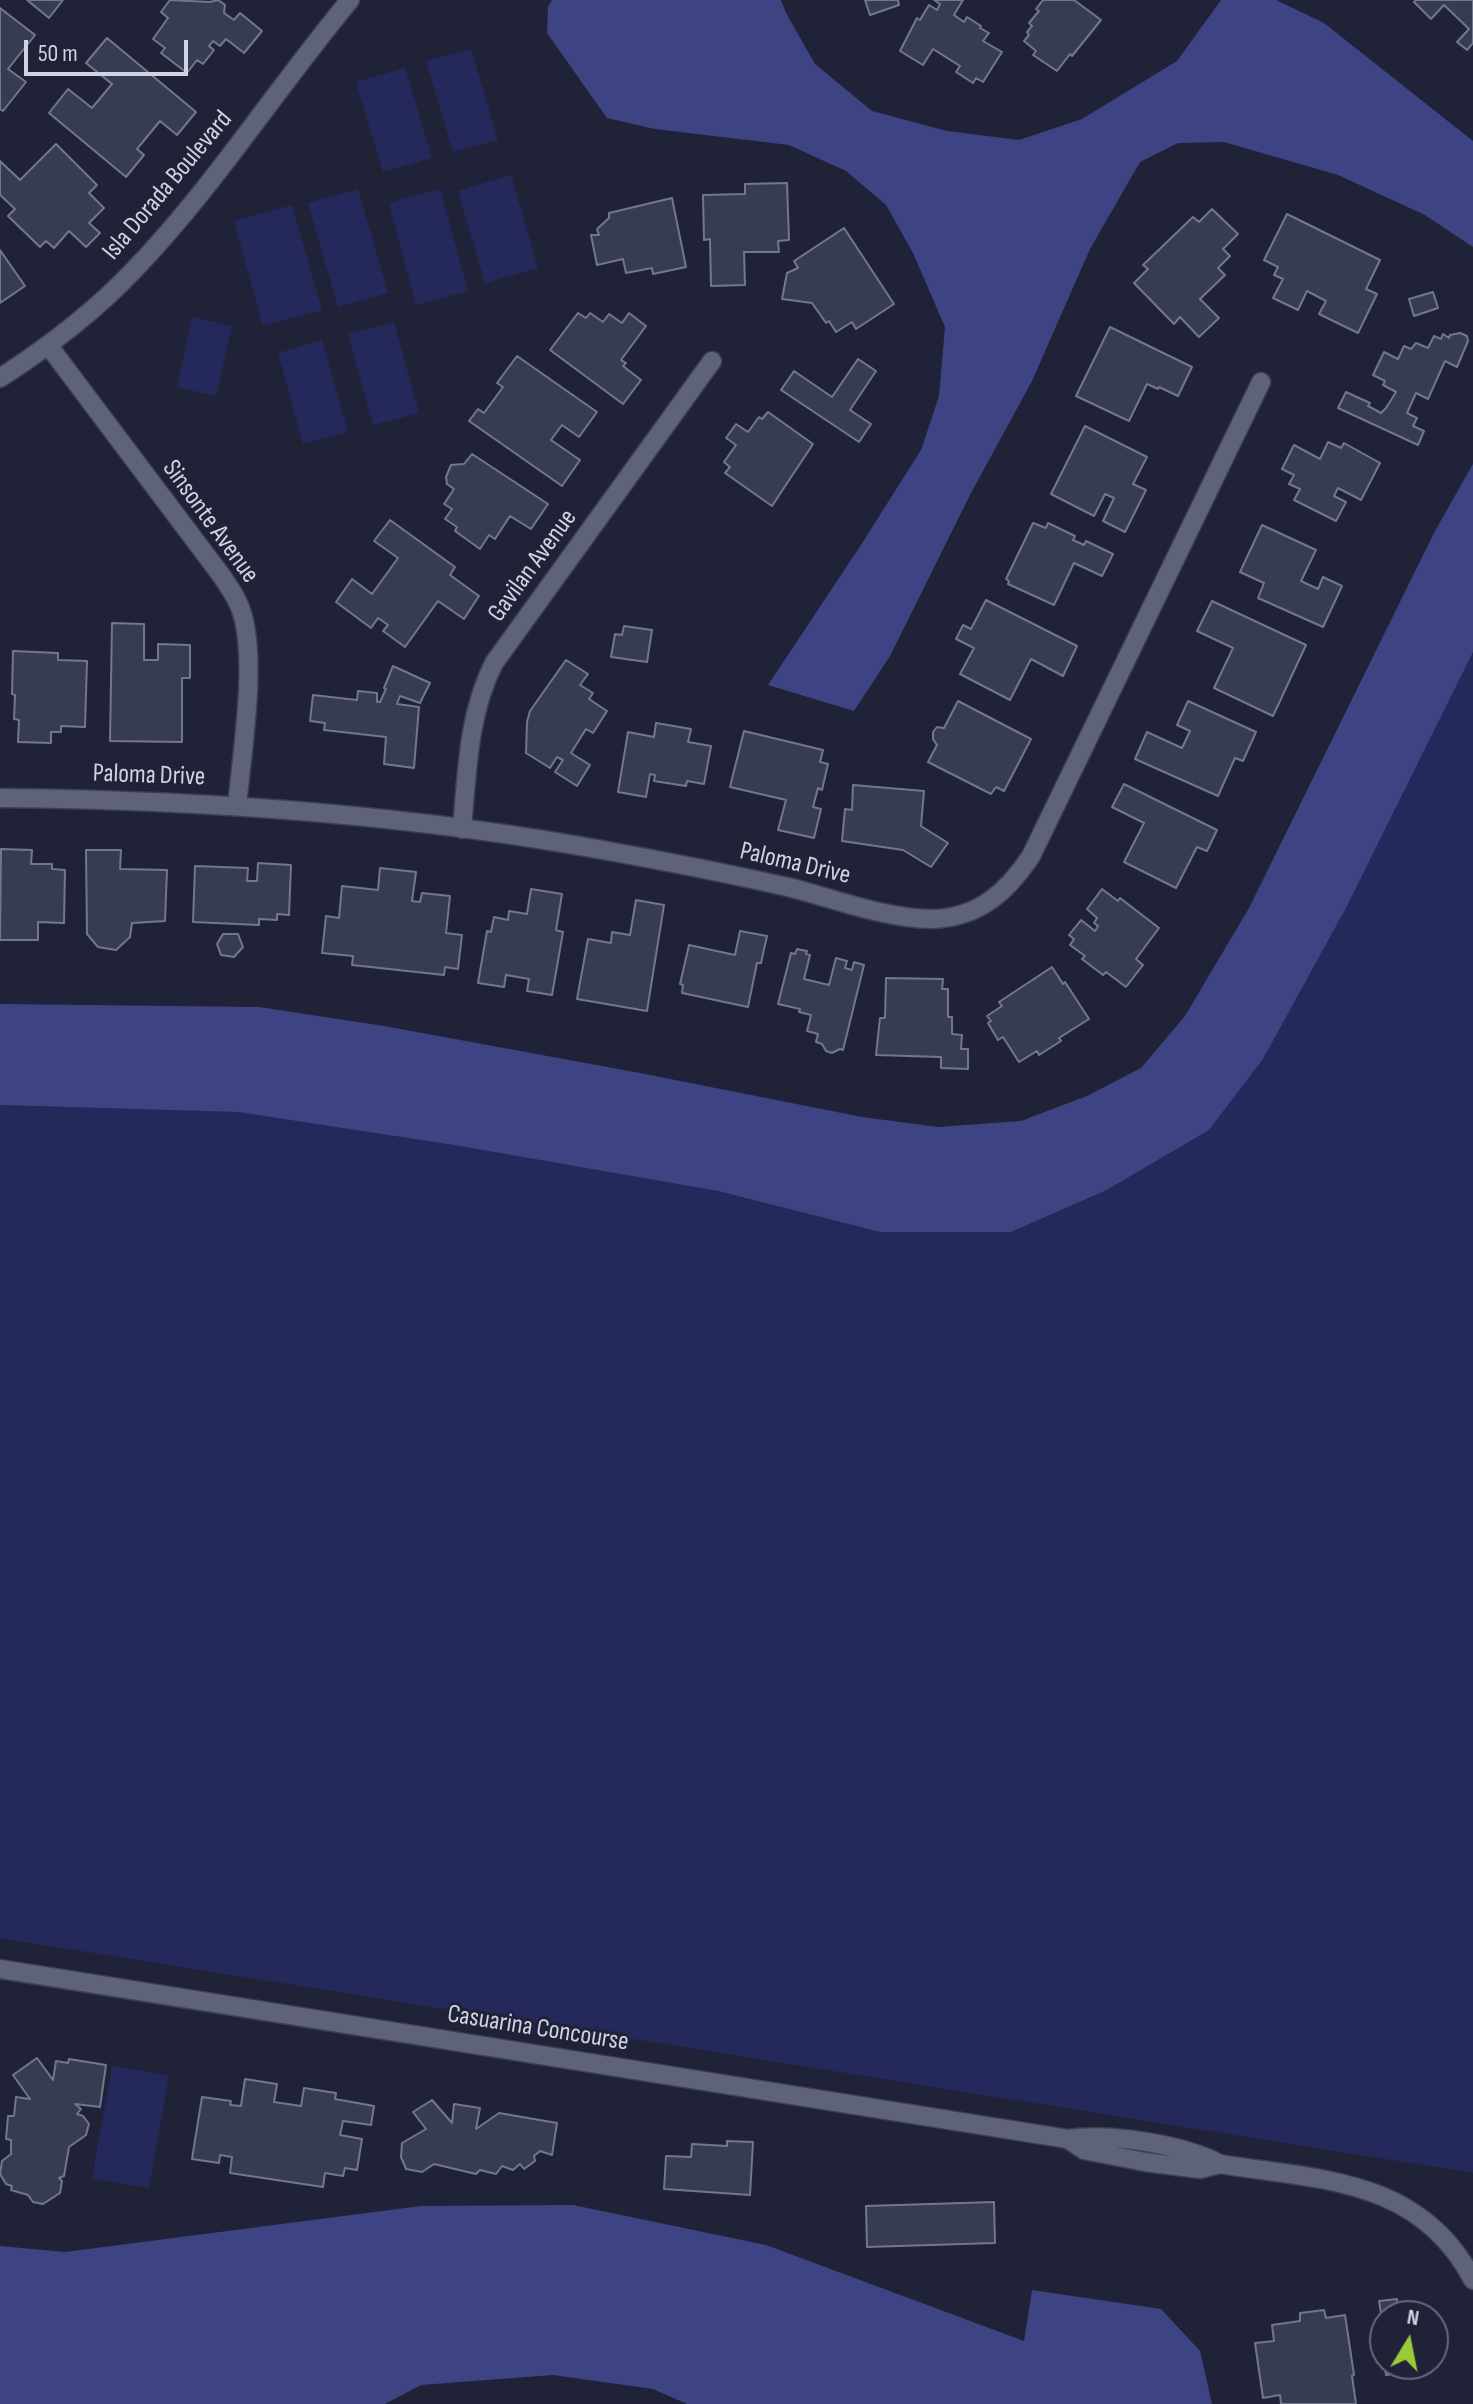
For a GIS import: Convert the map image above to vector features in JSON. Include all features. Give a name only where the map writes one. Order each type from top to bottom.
[{"type":"street","name":"Isla Dorada Boulevard","points":[[0,378],[48,345],[109,295],[160,242],[350,0]]},
{"type":"street","name":"Sinsonte Avenue","points":[[48,345],[238,601],[246,633],[248,684],[237,806]]},
{"type":"street","name":"Gavilan Avenue","points":[[462,829],[476,712],[490,671],[712,361]]},
{"type":"street","name":"Paloma Drive","points":[[0,798],[237,806],[349,815],[462,829],[651,860],[773,884],[904,916],[933,919],[978,909],[1005,889],[1031,856],[1261,382]]},
{"type":"street","name":"Casuarina Concourse","points":[[0,1969],[1068,2139],[1084,2150],[1145,2162],[1200,2169],[1220,2164],[1342,2184],[1386,2197],[1414,2212],[1441,2234],[1473,2280]]},
{"type":"shaded area","points":[[471,49],[498,140],[453,152],[426,61]]},
{"type":"shaded area","points":[[405,68],[432,158],[383,172],[356,82]]},
{"type":"shaded area","points":[[511,175],[538,268],[485,283],[458,191]]},
{"type":"shaded area","points":[[358,189],[388,293],[338,307],[308,203]]},
{"type":"shaded area","points":[[440,189],[468,291],[416,305],[389,203]]},
{"type":"shaded area","points":[[292,205],[322,310],[263,326],[234,221]]},
{"type":"shaded area","points":[[192,317],[232,326],[216,396],[177,387]]},
{"type":"shaded area","points":[[394,322],[419,413],[373,425],[348,334]]},
{"type":"shaded area","points":[[322,340],[348,432],[303,444],[278,353]]},
{"type":"shaded area","points":[[1473,652],[1473,2173],[0,1938],[0,1105],[238,1112],[454,1145],[718,1191],[880,1232],[1011,1232],[1108,1190],[1209,1130],[1263,1059],[1346,908]]},
{"type":"shaded area","points":[[112,2066],[169,2076],[149,2188],[92,2178]]},
{"type":"water","points":[[552,0],[781,0],[815,64],[872,111],[947,131],[1019,140],[1082,119],[1177,61],[1221,0],[1276,0],[1324,23],[1473,141],[1473,247],[1425,215],[1338,175],[1224,142],[1178,143],[1140,162],[1090,249],[1032,381],[971,493],[890,656],[854,711],[768,685],[921,450],[939,396],[945,327],[913,253],[886,205],[846,171],[789,145],[655,129],[607,118],[547,33],[548,7]]},
{"type":"water","points":[[1473,464],[1473,652],[1346,908],[1263,1059],[1209,1130],[1107,1190],[1011,1232],[880,1232],[718,1191],[454,1145],[238,1112],[0,1105],[0,1004],[259,1007],[384,1026],[862,1117],[938,1127],[1021,1121],[1087,1096],[1141,1068],[1185,1016],[1249,908],[1435,531]]},
{"type":"water","points":[[573,2205],[766,2245],[1024,2341],[1032,2290],[1161,2309],[1200,2351],[1212,2404],[687,2404],[653,2389],[553,2375],[421,2385],[385,2404],[0,2404],[0,2246],[65,2252],[421,2206]]},
{"type":"building","points":[[27,0],[63,0],[49,18]]},
{"type":"building","points":[[170,0],[218,0],[225,5],[224,13],[234,20],[240,13],[262,31],[244,53],[226,39],[220,46],[213,41],[209,46],[214,50],[203,64],[197,60],[187,73],[161,53],[165,48],[153,39],[168,18],[161,12]]},
{"type":"building","points":[[865,0],[898,0],[899,5],[870,15]]},
{"type":"building","points":[[934,0],[963,0],[954,15],[964,22],[967,17],[981,26],[989,33],[983,41],[1002,52],[983,82],[976,78],[973,83],[956,72],[960,66],[933,49],[923,65],[900,51],[917,18],[920,20],[929,5],[937,10],[940,4]]},
{"type":"building","points":[[1043,0],[1074,0],[1101,20],[1057,71],[1033,55],[1036,51],[1024,41],[1032,26],[1029,23]]},
{"type":"building","points":[[1473,0],[1473,43],[1467,50],[1457,42],[1469,29],[1444,5],[1431,19],[1414,2]]},
{"type":"building","points":[[0,8],[35,35],[8,69],[26,82],[3,111],[0,109]]},
{"type":"building","points":[[107,38],[196,112],[177,135],[160,121],[137,149],[144,155],[126,177],[49,113],[68,89],[92,108],[112,84],[86,63]]},
{"type":"building","points":[[56,144],[97,185],[89,193],[104,208],[89,223],[100,233],[86,247],[69,231],[54,248],[46,241],[40,247],[8,216],[15,209],[0,195],[0,161],[20,180]]},
{"type":"building","points":[[787,183],[789,240],[778,241],[779,252],[744,252],[745,285],[711,286],[710,239],[704,240],[703,195],[745,194],[745,184]]},
{"type":"building","points":[[672,198],[686,267],[653,274],[652,268],[626,273],[623,259],[597,265],[591,235],[599,235],[597,229],[609,218],[609,213]]},
{"type":"building","points":[[1212,209],[1238,234],[1223,249],[1230,256],[1218,268],[1225,275],[1200,299],[1219,318],[1199,337],[1180,317],[1174,324],[1134,283],[1148,269],[1143,265],[1193,217],[1199,222]]},
{"type":"building","points":[[1287,214],[1380,260],[1366,289],[1377,294],[1358,333],[1319,314],[1326,301],[1307,291],[1298,310],[1273,298],[1283,279],[1274,275],[1278,267],[1264,260]]},
{"type":"building","points":[[844,228],[894,304],[856,329],[852,322],[836,332],[812,303],[782,299],[787,273],[798,268],[794,261]]},
{"type":"building","points":[[0,250],[25,286],[0,303]]},
{"type":"building","points":[[1433,292],[1438,308],[1414,316],[1409,299]]},
{"type":"building","points":[[578,313],[586,318],[590,313],[603,322],[609,314],[622,323],[629,313],[646,326],[621,360],[626,363],[623,366],[641,380],[623,404],[550,350]]},
{"type":"building","points":[[1110,327],[1192,367],[1178,396],[1147,384],[1129,421],[1076,396]]},
{"type":"building","points":[[1460,333],[1467,336],[1468,341],[1457,367],[1445,361],[1428,399],[1416,393],[1407,413],[1417,418],[1413,426],[1424,431],[1418,445],[1338,408],[1346,392],[1370,403],[1368,406],[1381,413],[1396,392],[1373,375],[1384,352],[1398,359],[1404,346],[1411,349],[1416,343],[1428,348],[1434,336],[1441,339],[1443,334],[1449,338]]},
{"type":"building","points":[[517,356],[597,412],[579,437],[562,425],[551,440],[580,460],[562,486],[469,421],[478,409],[484,413],[503,387],[497,383]]},
{"type":"building","points":[[858,359],[876,371],[850,410],[871,424],[859,442],[781,390],[794,371],[832,397]]},
{"type":"building","points":[[768,412],[813,444],[772,506],[725,473],[730,467],[724,462],[736,445],[726,438],[736,424],[748,432],[759,417],[762,419]]},
{"type":"building","points":[[1085,426],[1147,457],[1133,484],[1146,490],[1125,532],[1103,521],[1114,498],[1105,494],[1094,516],[1051,494]]},
{"type":"building","points":[[1328,442],[1341,448],[1344,443],[1380,463],[1361,500],[1338,488],[1334,496],[1346,502],[1336,521],[1294,500],[1300,489],[1289,484],[1294,475],[1282,469],[1294,445],[1320,459]]},
{"type":"building","points":[[472,454],[548,504],[531,529],[510,516],[495,539],[489,535],[480,549],[455,531],[457,527],[445,519],[452,509],[444,504],[454,489],[447,484],[446,477],[451,465],[464,464]]},
{"type":"building","points":[[390,520],[455,567],[450,575],[479,596],[464,619],[438,601],[405,647],[383,631],[388,625],[378,618],[371,628],[336,602],[352,579],[372,594],[398,558],[374,541]]},
{"type":"building","points":[[1033,523],[1046,528],[1048,523],[1075,536],[1073,540],[1084,545],[1086,541],[1113,554],[1102,576],[1074,563],[1054,605],[1008,584],[1006,579]]},
{"type":"building","points":[[1262,525],[1316,550],[1301,581],[1318,589],[1323,577],[1342,586],[1323,627],[1258,598],[1264,583],[1240,572]]},
{"type":"building","points":[[986,600],[1077,646],[1063,676],[1031,659],[1010,700],[960,674],[974,648],[956,639],[963,625],[971,629]]},
{"type":"building","points":[[1212,601],[1306,645],[1273,716],[1214,688],[1233,648],[1197,631]]},
{"type":"building","points":[[112,623],[144,624],[144,660],[158,660],[158,644],[190,645],[190,678],[182,678],[182,742],[110,741]]},
{"type":"building","points":[[624,626],[652,630],[647,662],[611,657],[615,634],[622,635]]},
{"type":"building","points":[[13,651],[58,653],[58,660],[87,661],[85,727],[61,726],[61,732],[51,732],[51,743],[18,742],[19,720],[14,719],[15,695],[12,694]]},
{"type":"building","points":[[566,660],[588,674],[580,685],[593,693],[589,699],[607,711],[593,733],[586,729],[571,753],[590,765],[577,786],[555,772],[563,760],[557,757],[550,768],[526,753],[530,711]]},
{"type":"building","points":[[393,666],[430,683],[420,703],[400,696],[397,704],[419,707],[414,768],[384,764],[386,737],[324,730],[325,723],[310,721],[313,695],[357,700],[358,691],[377,693],[377,702],[380,702]]},
{"type":"building","points":[[958,701],[1031,739],[1004,791],[996,787],[991,794],[928,762],[937,745],[933,732],[937,727],[944,728]]},
{"type":"building","points":[[1188,701],[1256,732],[1243,761],[1235,758],[1218,796],[1135,759],[1147,732],[1182,748],[1190,731],[1177,725]]},
{"type":"building","points":[[656,723],[691,729],[688,742],[711,746],[704,784],[687,781],[686,786],[654,781],[655,775],[650,774],[646,797],[618,792],[628,732],[654,737]]},
{"type":"building","points":[[744,731],[823,750],[820,762],[828,764],[822,790],[818,788],[813,807],[821,809],[814,838],[778,830],[786,800],[730,787]]},
{"type":"building","points":[[1124,784],[1217,830],[1207,851],[1197,847],[1176,888],[1124,862],[1144,823],[1112,807]]},
{"type":"building","points":[[853,785],[924,791],[921,826],[948,843],[931,867],[903,850],[842,841],[845,809],[852,810]]},
{"type":"building","points":[[1,849],[32,850],[31,864],[52,864],[52,869],[65,870],[64,923],[38,922],[38,940],[0,940]]},
{"type":"building","points":[[86,850],[121,850],[120,869],[167,870],[165,921],[132,923],[130,937],[116,950],[98,947],[87,934]]},
{"type":"building","points":[[258,863],[291,865],[289,915],[277,914],[277,920],[259,919],[259,925],[193,922],[195,866],[248,868],[247,881],[257,881]]},
{"type":"building","points":[[380,868],[416,872],[412,901],[420,902],[422,893],[450,896],[446,933],[462,935],[458,969],[445,967],[444,975],[352,965],[353,956],[322,953],[326,916],[339,918],[342,886],[378,890]]},
{"type":"building","points":[[531,889],[562,894],[556,930],[563,932],[552,995],[527,991],[529,979],[506,975],[504,987],[478,983],[487,931],[491,932],[494,917],[508,920],[509,911],[527,914]]},
{"type":"building","points":[[1102,889],[1118,901],[1120,898],[1159,928],[1136,959],[1143,965],[1126,987],[1106,972],[1103,975],[1070,945],[1074,939],[1069,935],[1081,920],[1095,931],[1098,926],[1094,923],[1097,918],[1087,909]]},
{"type":"building","points":[[636,900],[664,905],[647,1011],[577,999],[588,939],[611,943],[612,932],[630,935]]},
{"type":"building","points":[[740,931],[767,936],[761,963],[757,963],[748,1007],[682,993],[683,985],[680,984],[689,945],[735,955]]},
{"type":"building","points":[[223,934],[238,934],[243,947],[234,957],[221,955],[217,944]]},
{"type":"building","points":[[797,949],[810,955],[804,979],[829,985],[836,958],[847,961],[845,968],[852,970],[854,962],[864,965],[843,1050],[826,1051],[822,1044],[816,1042],[818,1034],[807,1031],[811,1015],[778,1004],[791,953],[795,954]]},
{"type":"building","points":[[1052,967],[1089,1019],[1039,1055],[1037,1051],[1019,1062],[1003,1037],[998,1040],[987,1016],[1002,1006],[999,1002]]},
{"type":"building","points":[[886,978],[943,979],[942,989],[948,989],[948,1017],[952,1017],[952,1034],[962,1035],[961,1049],[968,1049],[968,1069],[941,1068],[941,1057],[876,1055],[880,1018],[885,1018]]},
{"type":"building","points":[[37,2058],[53,2080],[56,2061],[68,2063],[69,2059],[106,2065],[100,2107],[75,2104],[81,2109],[77,2114],[89,2124],[86,2135],[69,2147],[64,2176],[59,2178],[62,2181],[60,2193],[43,2204],[11,2190],[12,2186],[6,2184],[0,2174],[2,2161],[11,2154],[11,2140],[6,2139],[8,2116],[14,2116],[16,2097],[30,2099],[13,2075]]},
{"type":"building","points":[[245,2079],[277,2084],[274,2102],[301,2106],[304,2088],[336,2093],[335,2099],[374,2106],[371,2125],[343,2121],[340,2135],[362,2139],[357,2170],[345,2168],[343,2176],[325,2173],[323,2187],[230,2173],[232,2157],[220,2155],[219,2163],[192,2159],[202,2097],[231,2101],[230,2105],[241,2106]]},
{"type":"building","points":[[432,2100],[452,2123],[454,2104],[480,2108],[476,2129],[499,2113],[557,2123],[552,2155],[540,2151],[534,2156],[535,2161],[524,2169],[520,2164],[513,2170],[502,2166],[496,2174],[480,2170],[476,2174],[434,2164],[422,2172],[406,2169],[401,2157],[402,2143],[426,2129],[413,2112]]},
{"type":"building","points":[[727,2141],[753,2142],[750,2195],[664,2189],[666,2156],[691,2157],[692,2144],[727,2146]]},
{"type":"building","points":[[994,2202],[995,2243],[867,2247],[866,2206]]},
{"type":"building","points":[[1324,2310],[1326,2318],[1345,2315],[1356,2404],[1281,2404],[1280,2395],[1263,2398],[1255,2343],[1274,2341],[1272,2325],[1300,2321],[1300,2313]]}]
